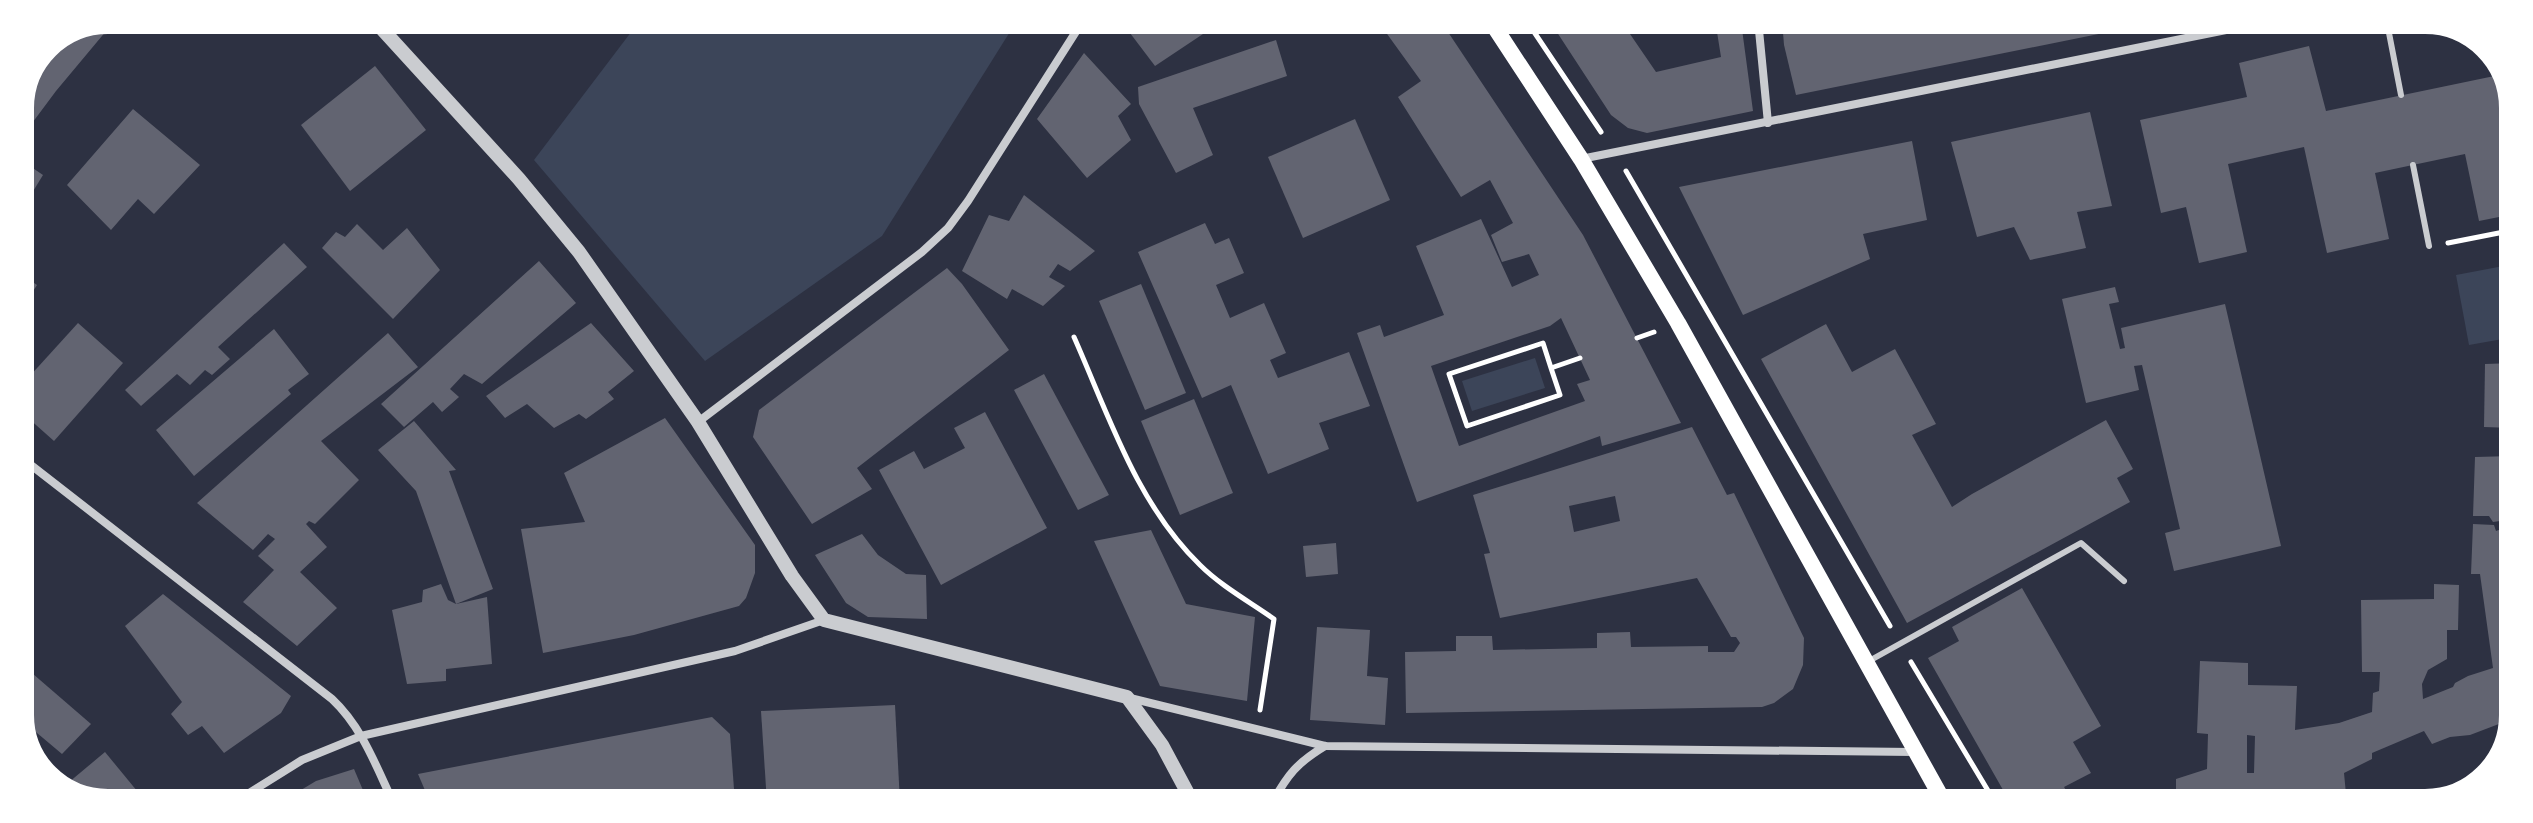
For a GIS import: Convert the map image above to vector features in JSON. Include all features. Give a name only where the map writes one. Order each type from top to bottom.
[{"type":"main road","points":[[1498,32],[1581,159],[1678,323],[1938,791]]},
{"type":"street","points":[[385,32],[519,179],[579,252],[698,422],[792,576],[824,620]]},
{"type":"street","points":[[698,422],[922,252],[948,228],[1076,32]]},
{"type":"street","points":[[1759,32],[1768,123]]},
{"type":"street","points":[[1581,159],[2210,32]]},
{"type":"street","points":[[32,466],[332,699],[353,722],[388,791]]},
{"type":"street","points":[[253,791],[302,760],[361,736],[735,651],[824,620],[1325,746],[1915,752]]},
{"type":"street","points":[[1127,697],[1162,745],[1187,791]]},
{"type":"street","points":[[1279,791],[1301,761],[1325,746]]},
{"type":"lane","points":[[2389,33],[2401,95]]},
{"type":"lane","points":[[2413,165],[2429,246]]},
{"type":"lane","points":[[1866,663],[2081,543],[2124,581]]},
{"type":"path","points":[[1534,32],[1616,153],[1988,791]]},
{"type":"path","points":[[2429,246],[2501,232]]},
{"type":"path","points":[[1074,337],[1138,483],[1170,531],[1202,567],[1274,619],[1257,729]]},
{"type":"path","points":[[1543,343],[1551,368],[1560,395],[1467,426],[1449,374],[1543,343]]},
{"type":"path","points":[[1551,368],[1580,358]]},
{"type":"shaded area","points":[[631,32],[1010,32],[882,236],[705,361],[534,160]]},
{"type":"shaded area","points":[[2501,266],[2501,339],[2469,345],[2456,275]]},
{"type":"shaded area","points":[[1535,358],[1545,388],[1472,411],[1462,381]]},
{"type":"building","points":[[105,32],[32,123],[33,93],[54,54],[79,38]]},
{"type":"building","points":[[1131,32],[1206,32],[1155,66]]},
{"type":"building","points":[[1386,32],[1448,32],[1583,235],[1681,423],[1602,446],[1600,436],[1417,502],[1357,333],[1380,325],[1384,337],[1444,315],[1416,246],[1481,219],[1512,287],[1539,275],[1529,254],[1502,262],[1491,235],[1513,223],[1490,180],[1461,197],[1398,97],[1421,81]],"holes":[[[1561,318],[1590,380],[1577,384],[1585,401],[1459,446],[1431,366],[1550,326]]]},
{"type":"building","points":[[1557,32],[1636,32],[1630,34],[1656,72],[1721,57],[1717,32],[1742,32],[1753,111],[1647,133],[1628,128],[1611,115]]},
{"type":"building","points":[[1783,32],[2108,32],[1796,95]]},
{"type":"building","points":[[1276,40],[1287,76],[1193,108],[1213,155],[1176,173],[1139,104],[1138,87]]},
{"type":"building","points":[[2309,46],[2326,111],[2494,76],[2501,103],[2501,217],[2479,221],[2465,154],[2375,173],[2389,239],[2327,253],[2304,147],[2228,164],[2247,252],[2199,263],[2186,207],[2161,213],[2140,120],[2247,97],[2239,63]]},
{"type":"building","points":[[1084,53],[1131,104],[1118,116],[1131,140],[1087,178],[1037,119]]},
{"type":"building","points":[[375,66],[426,130],[350,191],[301,125]]},
{"type":"building","points":[[133,109],[200,165],[154,214],[138,199],[111,230],[67,185]]},
{"type":"building","points":[[2090,112],[2112,206],[2077,212],[2086,248],[2030,260],[2014,227],[1977,237],[1951,142]]},
{"type":"building","points":[[1355,119],[1390,200],[1303,238],[1268,157]]},
{"type":"building","points":[[1912,141],[1927,220],[1863,234],[1870,259],[1743,315],[1679,187]]},
{"type":"building","points":[[32,168],[43,175],[32,193]]},
{"type":"building","points":[[1024,195],[1095,251],[1070,271],[1058,264],[1049,277],[1065,286],[1043,306],[1012,289],[1007,299],[962,271],[989,215],[1009,221]]},
{"type":"building","points":[[1205,223],[1215,244],[1229,238],[1244,273],[1216,285],[1230,318],[1264,303],[1286,353],[1270,360],[1278,378],[1349,352],[1370,406],[1319,423],[1329,449],[1268,474],[1231,385],[1202,398],[1138,252]]},
{"type":"building","points":[[357,224],[383,250],[407,228],[440,270],[393,319],[322,248],[336,232],[345,237]]},
{"type":"building","points":[[284,243],[307,267],[218,347],[230,359],[212,375],[205,370],[190,385],[177,374],[141,406],[125,390]]},
{"type":"building","points":[[539,261],[576,303],[482,384],[464,374],[450,389],[459,397],[442,412],[433,402],[404,427],[381,404]]},
{"type":"building","points":[[947,268],[1009,350],[857,468],[872,489],[812,524],[753,437],[759,410]]},
{"type":"building","points":[[1141,284],[1186,393],[1145,410],[1099,301]]},
{"type":"building","points":[[2115,287],[2119,302],[2109,304],[2120,349],[2125,348],[2121,328],[2225,304],[2281,546],[2174,571],[2165,533],[2180,529],[2142,365],[2134,366],[2139,390],[2086,403],[2062,299]]},
{"type":"building","points":[[78,323],[123,363],[54,441],[32,421],[32,374]]},
{"type":"building","points":[[591,323],[634,371],[608,392],[614,399],[586,419],[579,414],[554,428],[527,404],[505,418],[486,396]]},
{"type":"building","points":[[1826,324],[1852,372],[1895,349],[1936,424],[1912,435],[1952,507],[2106,420],[2133,469],[2117,478],[2130,502],[1907,623],[1761,359]]},
{"type":"building","points":[[274,329],[309,374],[288,390],[291,394],[194,476],[156,430]]},
{"type":"building","points":[[388,333],[418,367],[321,441],[359,480],[315,524],[309,521],[306,524],[327,547],[300,572],[337,608],[297,646],[243,602],[274,570],[258,556],[275,539],[268,534],[253,550],[197,503]]},
{"type":"building","points":[[2501,363],[2501,428],[2484,427],[2485,364]]},
{"type":"building","points":[[1044,374],[1109,495],[1078,510],[1014,390]]},
{"type":"building","points":[[1194,399],[1233,493],[1180,515],[1141,421]]},
{"type":"building","points":[[985,412],[1047,528],[941,585],[879,470],[914,451],[924,469],[965,448],[954,428]]},
{"type":"building","points":[[665,418],[755,545],[755,573],[746,598],[739,606],[634,635],[543,653],[521,529],[585,522],[564,473]]},
{"type":"building","points":[[414,421],[456,470],[449,471],[493,589],[456,604],[416,491],[378,450]]},
{"type":"building","points":[[1692,427],[1727,495],[1734,493],[1804,638],[1803,665],[1793,689],[1774,703],[1762,707],[1406,713],[1405,652],[1456,651],[1456,636],[1492,636],[1493,650],[1597,648],[1597,633],[1630,632],[1631,647],[1708,646],[1708,652],[1734,652],[1740,643],[1736,637],[1731,637],[1697,578],[1500,618],[1484,554],[1490,553],[1473,495]],"holes":[[[1615,496],[1620,521],[1574,532],[1569,506]]]},
{"type":"building","points":[[2501,456],[2500,521],[2493,522],[2489,516],[2473,516],[2475,457]]},
{"type":"building","points":[[2473,524],[2494,525],[2496,531],[2501,529],[2500,724],[2432,744],[2424,731],[2372,753],[2372,759],[2344,773],[2346,791],[2176,791],[2176,779],[2207,769],[2208,734],[2197,733],[2200,661],[2248,663],[2248,685],[2297,686],[2295,730],[2339,723],[2372,712],[2373,693],[2379,691],[2380,672],[2362,672],[2361,600],[2434,599],[2434,584],[2459,585],[2458,630],[2447,630],[2447,659],[2428,670],[2422,684],[2423,699],[2453,687],[2468,676],[2493,668],[2480,574],[2471,574]],"holes":[[[2247,735],[2255,736],[2254,773],[2247,773]]]},
{"type":"building","points":[[1151,530],[1186,604],[1255,617],[1247,701],[1160,686],[1094,541]]},
{"type":"building","points":[[862,534],[878,555],[906,574],[926,575],[927,619],[868,617],[846,603],[815,555]]},
{"type":"building","points":[[1336,543],[1338,574],[1306,577],[1303,546]]},
{"type":"building","points":[[441,584],[448,600],[456,604],[487,597],[492,664],[446,669],[446,681],[407,684],[392,610],[422,602],[423,590]]},
{"type":"building","points":[[2022,588],[2101,726],[2073,742],[2091,773],[2064,787],[2066,791],[2004,791],[1928,658],[1959,641],[1952,627]]},
{"type":"building","points":[[163,594],[291,696],[281,713],[224,753],[202,726],[188,735],[171,714],[182,702],[125,626]]},
{"type":"building","points":[[1317,627],[1370,630],[1367,676],[1388,678],[1385,725],[1310,720]]},
{"type":"building","points":[[32,673],[91,724],[62,754],[33,730]]},
{"type":"building","points":[[895,705],[899,791],[766,791],[761,711]]},
{"type":"building","points":[[712,717],[730,734],[734,791],[425,791],[418,774]]},
{"type":"building","points":[[105,752],[137,791],[98,790],[71,781]]},
{"type":"building","points":[[354,769],[363,791],[299,791],[316,781]]}]
